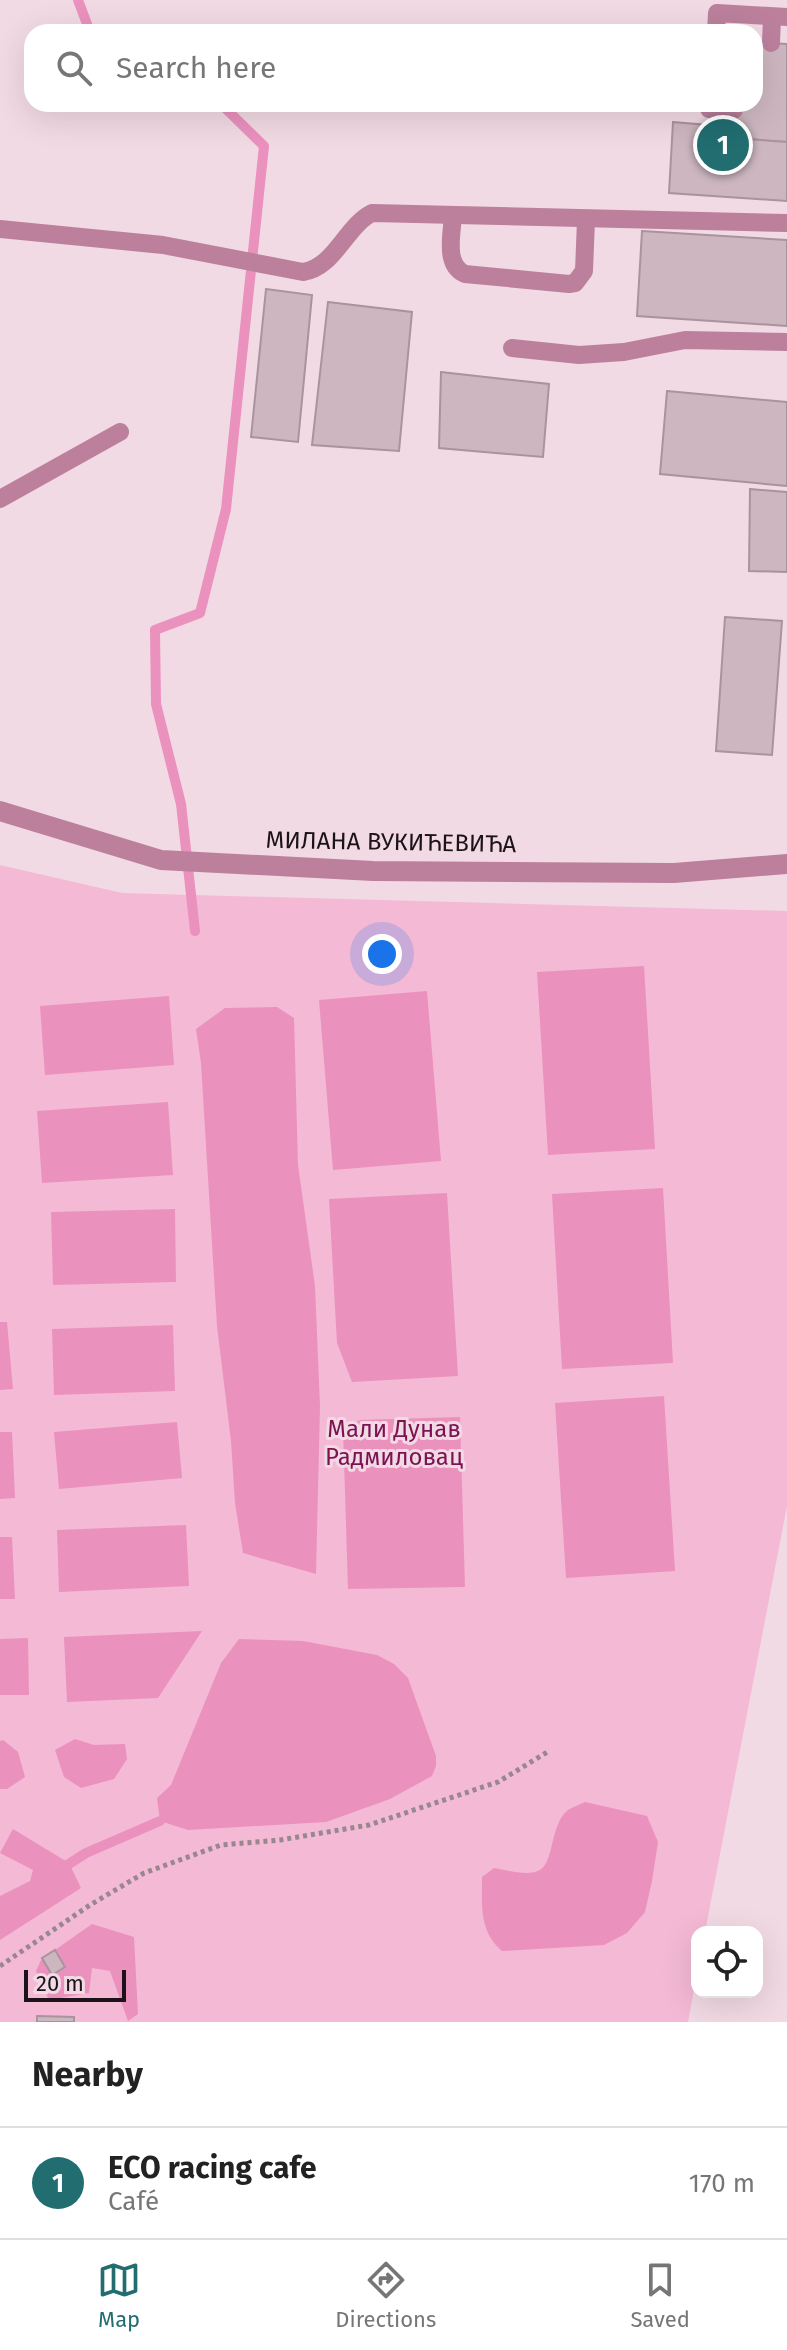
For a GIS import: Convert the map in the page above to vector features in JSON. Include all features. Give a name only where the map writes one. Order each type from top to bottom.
[{"type":"street","name":"МИЛАНА ВУКИЋЕВИЋА","points":[[0,811],[173,861],[373,871],[658,873],[787,864]]},
{"type":"lane","points":[[716,24],[717,13],[780,17],[771,43]]},
{"type":"lane","points":[[0,229],[163,245],[303,272],[319,267],[357,222],[372,213],[787,223]]},
{"type":"lane","points":[[453,215],[451,260],[458,272],[569,284],[575,283],[584,271],[586,220]]},
{"type":"lane","points":[[512,348],[579,355],[624,352],[685,340],[787,342]]},
{"type":"lane","points":[[0,499],[120,432]]},
{"type":"path","points":[[0,1966],[90,1905],[144,1873],[221,1845],[280,1840],[369,1825],[498,1782],[549,1751]]},
{"type":"green space","name":"Мали Дунав Радмиловац","points":[[0,865],[122,893],[787,911],[787,1506],[706,1926],[691,1926],[692,1998],[688,2022],[0,2022]]},
{"type":"shaded area","points":[[644,966],[655,1149],[548,1155],[537,972]]},
{"type":"shaded area","points":[[427,991],[441,1161],[333,1170],[319,1000]]},
{"type":"shaded area","points":[[169,996],[174,1065],[45,1075],[40,1006]]},
{"type":"shaded area","points":[[277,1007],[294,1018],[298,1165],[315,1286],[320,1406],[316,1574],[243,1553],[217,1326],[201,1063],[196,1029],[225,1008]]},
{"type":"shaded area","points":[[168,1102],[173,1175],[42,1183],[37,1111]]},
{"type":"shaded area","points":[[663,1188],[673,1363],[562,1369],[552,1194]]},
{"type":"shaded area","points":[[447,1193],[458,1376],[352,1382],[337,1343],[329,1199]]},
{"type":"shaded area","points":[[175,1209],[176,1282],[53,1285],[51,1212]]},
{"type":"shaded area","points":[[0,1322],[7,1322],[13,1389],[0,1390]]},
{"type":"shaded area","points":[[173,1325],[175,1391],[54,1395],[52,1329]]},
{"type":"shaded area","points":[[664,1396],[675,1571],[566,1578],[555,1403]]},
{"type":"shaded area","points":[[460,1417],[465,1587],[348,1589],[343,1429],[360,1420]]},
{"type":"shaded area","points":[[177,1422],[182,1478],[59,1489],[54,1432]]},
{"type":"shaded area","points":[[0,1432],[12,1432],[15,1498],[0,1499]]},
{"type":"shaded area","points":[[186,1525],[189,1586],[59,1592],[57,1530]]},
{"type":"shaded area","points":[[0,1537],[12,1537],[15,1599],[0,1599]]},
{"type":"shaded area","points":[[202,1631],[158,1698],[67,1702],[64,1637]]},
{"type":"shaded area","points":[[28,1638],[29,1695],[0,1695],[0,1639]]},
{"type":"shaded area","points":[[239,1639],[303,1641],[377,1655],[394,1664],[408,1678],[436,1756],[432,1776],[390,1799],[326,1822],[188,1830],[160,1821],[157,1798],[171,1785],[221,1663]]},
{"type":"shaded area","points":[[75,1739],[94,1745],[125,1744],[127,1759],[114,1779],[81,1788],[64,1777],[55,1750]]},
{"type":"shaded area","points":[[3,1740],[18,1752],[25,1777],[7,1789],[0,1789],[0,1741]]},
{"type":"shaded area","points":[[585,1802],[647,1816],[658,1842],[645,1912],[627,1933],[604,1945],[502,1951],[486,1926],[482,1908],[482,1877],[494,1868],[522,1873],[538,1871],[547,1861],[562,1817]]},
{"type":"shaded area","points":[[13,1829],[69,1863],[81,1888],[0,1940],[0,1896],[30,1881],[33,1870],[0,1853]]},
{"type":"shaded area","points":[[92,1924],[134,1937],[138,2014],[128,2021],[110,1971],[92,1968],[89,1993],[49,2000],[36,1971],[42,1958],[52,1974],[64,1967],[55,1950]]},
{"type":"building","points":[[763,42],[787,44],[787,142],[732,138],[734,112],[763,112]]},
{"type":"building","points":[[673,122],[720,126],[719,137],[787,142],[787,201],[669,193]]},
{"type":"building","points":[[642,231],[787,240],[787,326],[637,316]]},
{"type":"building","points":[[266,289],[312,295],[298,442],[251,437]]},
{"type":"building","points":[[328,302],[412,312],[399,451],[312,445]]},
{"type":"building","points":[[441,372],[549,384],[543,457],[439,448]]},
{"type":"building","points":[[667,391],[787,402],[787,486],[660,474]]},
{"type":"building","points":[[750,489],[787,492],[787,572],[749,571]]},
{"type":"building","points":[[725,617],[782,621],[772,755],[716,751]]},
{"type":"building","points":[[55,1950],[65,1967],[52,1975],[42,1958]]},
{"type":"building","points":[[37,2016],[74,2017],[74,2022],[37,2022]]},
{"type":"waterway","points":[[78,0],[87,24]]},
{"type":"waterway","points":[[195,931],[181,804],[156,704],[155,630],[200,613],[226,509],[264,146],[229,112]]},
{"type":"waterway","points":[[58,1871],[86,1853],[160,1821]]},
{"type":"place","name":"ECO racing cafe","points":[[723,145]]}]
